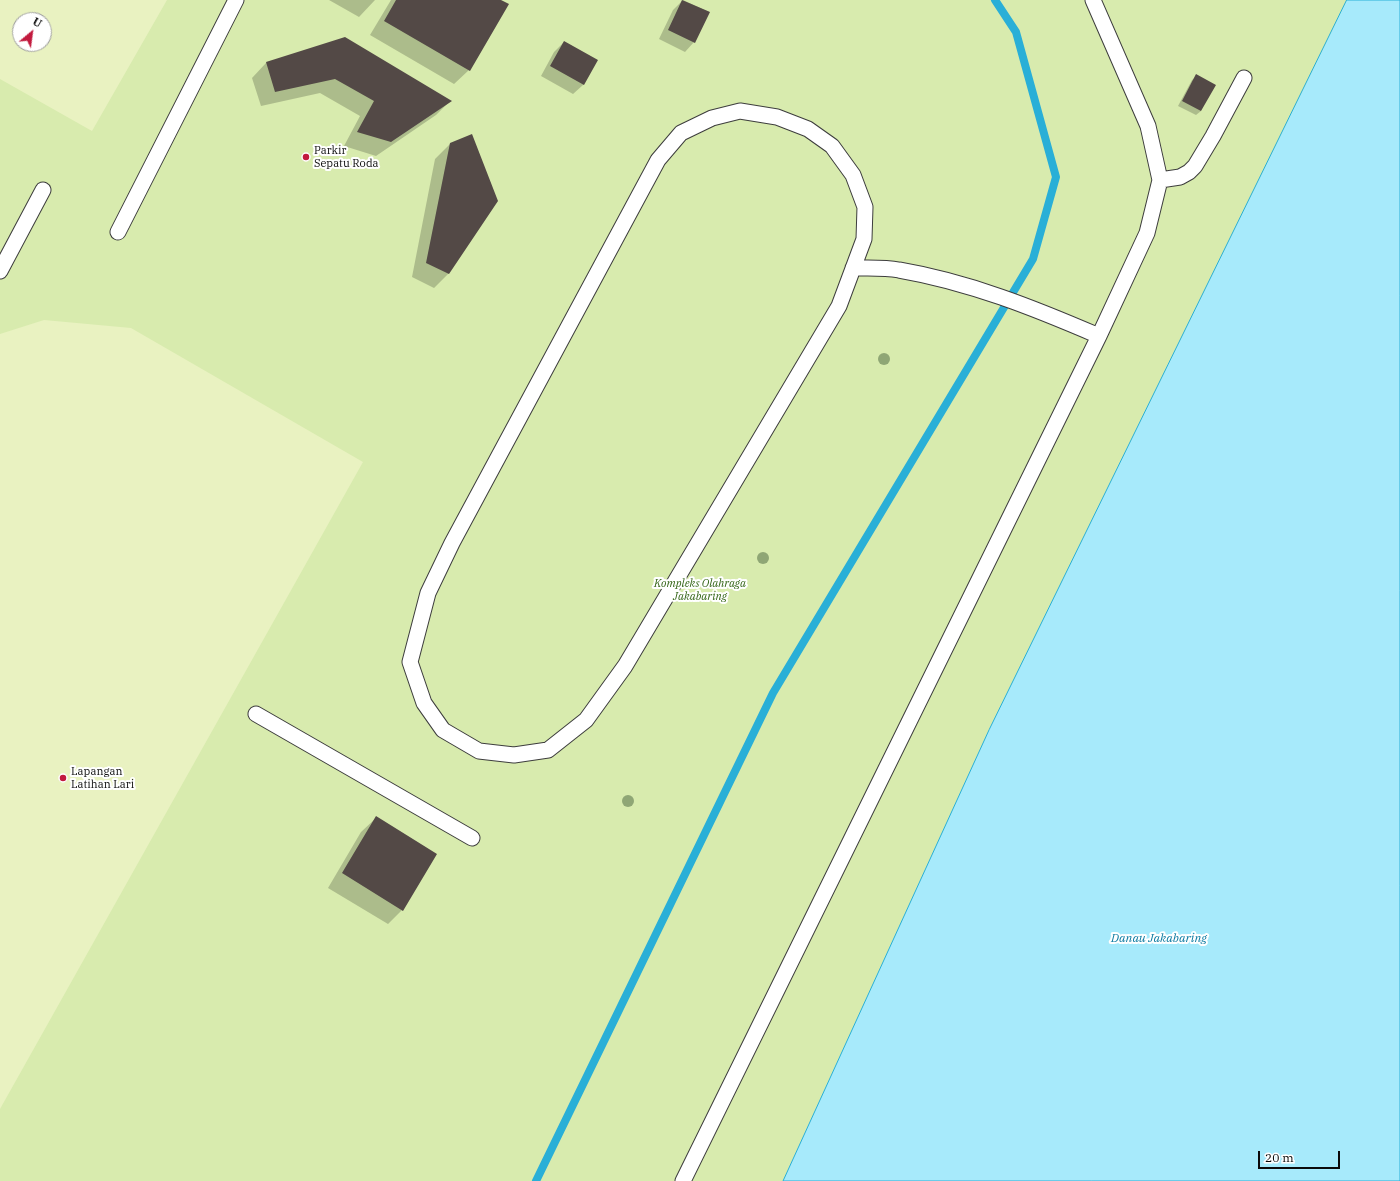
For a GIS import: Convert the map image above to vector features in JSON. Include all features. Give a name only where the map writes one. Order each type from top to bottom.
[{"type":"lane","points":[[118,232],[236,0]]},
{"type":"lane","points":[[683,1181],[1099,336],[1147,233],[1160,180],[1148,126],[1093,0]]},
{"type":"lane","points":[[1160,180],[1180,177],[1189,172],[1194,166],[1213,136],[1244,78]]},
{"type":"lane","points":[[740,111],[777,118],[802,126],[832,146],[853,175],[865,207],[864,239],[853,268],[839,306],[625,666],[586,720],[548,750],[514,755],[478,751],[443,730],[424,703],[410,662],[428,593],[452,542],[658,160],[681,133],[712,118],[740,111]]},
{"type":"lane","points":[[0,271],[43,190]]},
{"type":"lane","points":[[853,268],[897,269],[982,290],[1031,307],[1099,336]]},
{"type":"lane","points":[[256,714],[472,838]]},
{"type":"green space","name":"Kompleks Olahraga Jakabaring","points":[[0,0],[1400,0],[1400,1181],[0,1181]]},
{"type":"green space","points":[[0,0],[167,0],[92,131],[0,79]]},
{"type":"green space","points":[[44,320],[131,328],[363,462],[0,1109],[0,334]]},
{"type":"water","name":"Danau Jakabaring","points":[[1347,0],[1400,0],[1400,1181],[783,1181],[989,730]]},
{"type":"building","points":[[396,0],[501,0],[509,4],[470,71],[384,21]]},
{"type":"building","points":[[682,0],[710,12],[695,43],[668,30]]},
{"type":"building","points":[[345,37],[452,101],[391,142],[357,132],[374,101],[335,79],[275,92],[266,62]]},
{"type":"building","points":[[564,41],[598,60],[584,85],[550,66]]},
{"type":"building","points":[[1196,74],[1216,85],[1201,111],[1182,101]]},
{"type":"building","points":[[472,134],[498,201],[449,274],[426,263],[450,143]]},
{"type":"building","points":[[376,816],[437,854],[403,911],[342,873]]},
{"type":"waterway","points":[[536,1181],[773,693],[1033,259],[1056,177],[1016,32],[995,0]]},
{"type":"place","name":"Parkir Sepatu Roda","points":[[306,157]]},
{"type":"place","name":"Lapangan Latihan Lari","points":[[63,778]]}]
